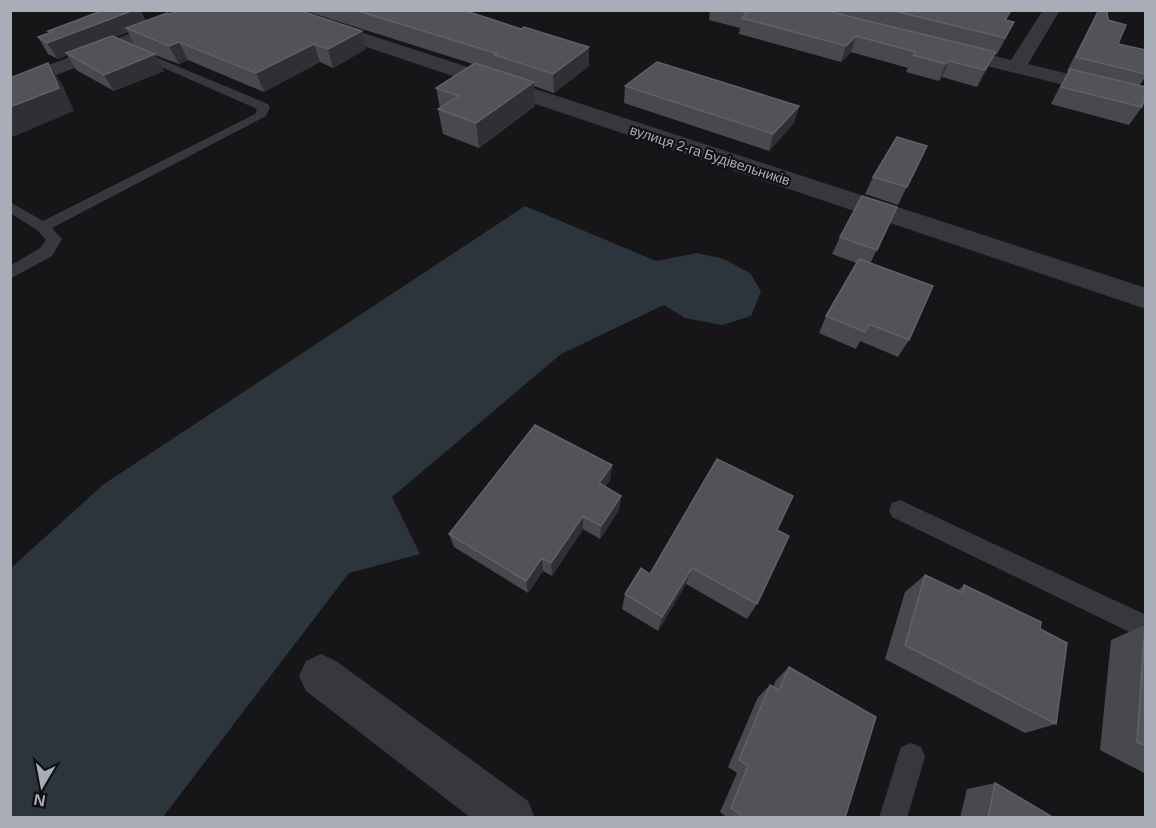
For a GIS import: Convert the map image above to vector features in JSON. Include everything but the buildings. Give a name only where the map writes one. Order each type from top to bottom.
[{"type":"street","points":[[10,87],[208,10]]},
{"type":"street","name":"вулиця 2-га Будівельників","points":[[274,10],[1146,299]]},
{"type":"street","points":[[1017,67],[1052,10]]},
{"type":"street","points":[[936,47],[1146,99]]},
{"type":"street","points":[[321,676],[511,818]]},
{"type":"lane","points":[[42,227],[260,116],[264,107],[119,45]]},
{"type":"lane","points":[[10,206],[42,227],[54,239],[46,252],[10,274]]},
{"type":"lane","points":[[900,510],[1146,627]]},
{"type":"lane","points":[[893,818],[910,757]]},
{"type":"shaded area","points":[[525,206],[656,261],[697,253],[724,259],[750,273],[761,291],[751,316],[722,325],[685,318],[664,305],[561,354],[392,497],[420,554],[349,573],[163,817],[11,817],[11,568],[104,484]]}]
